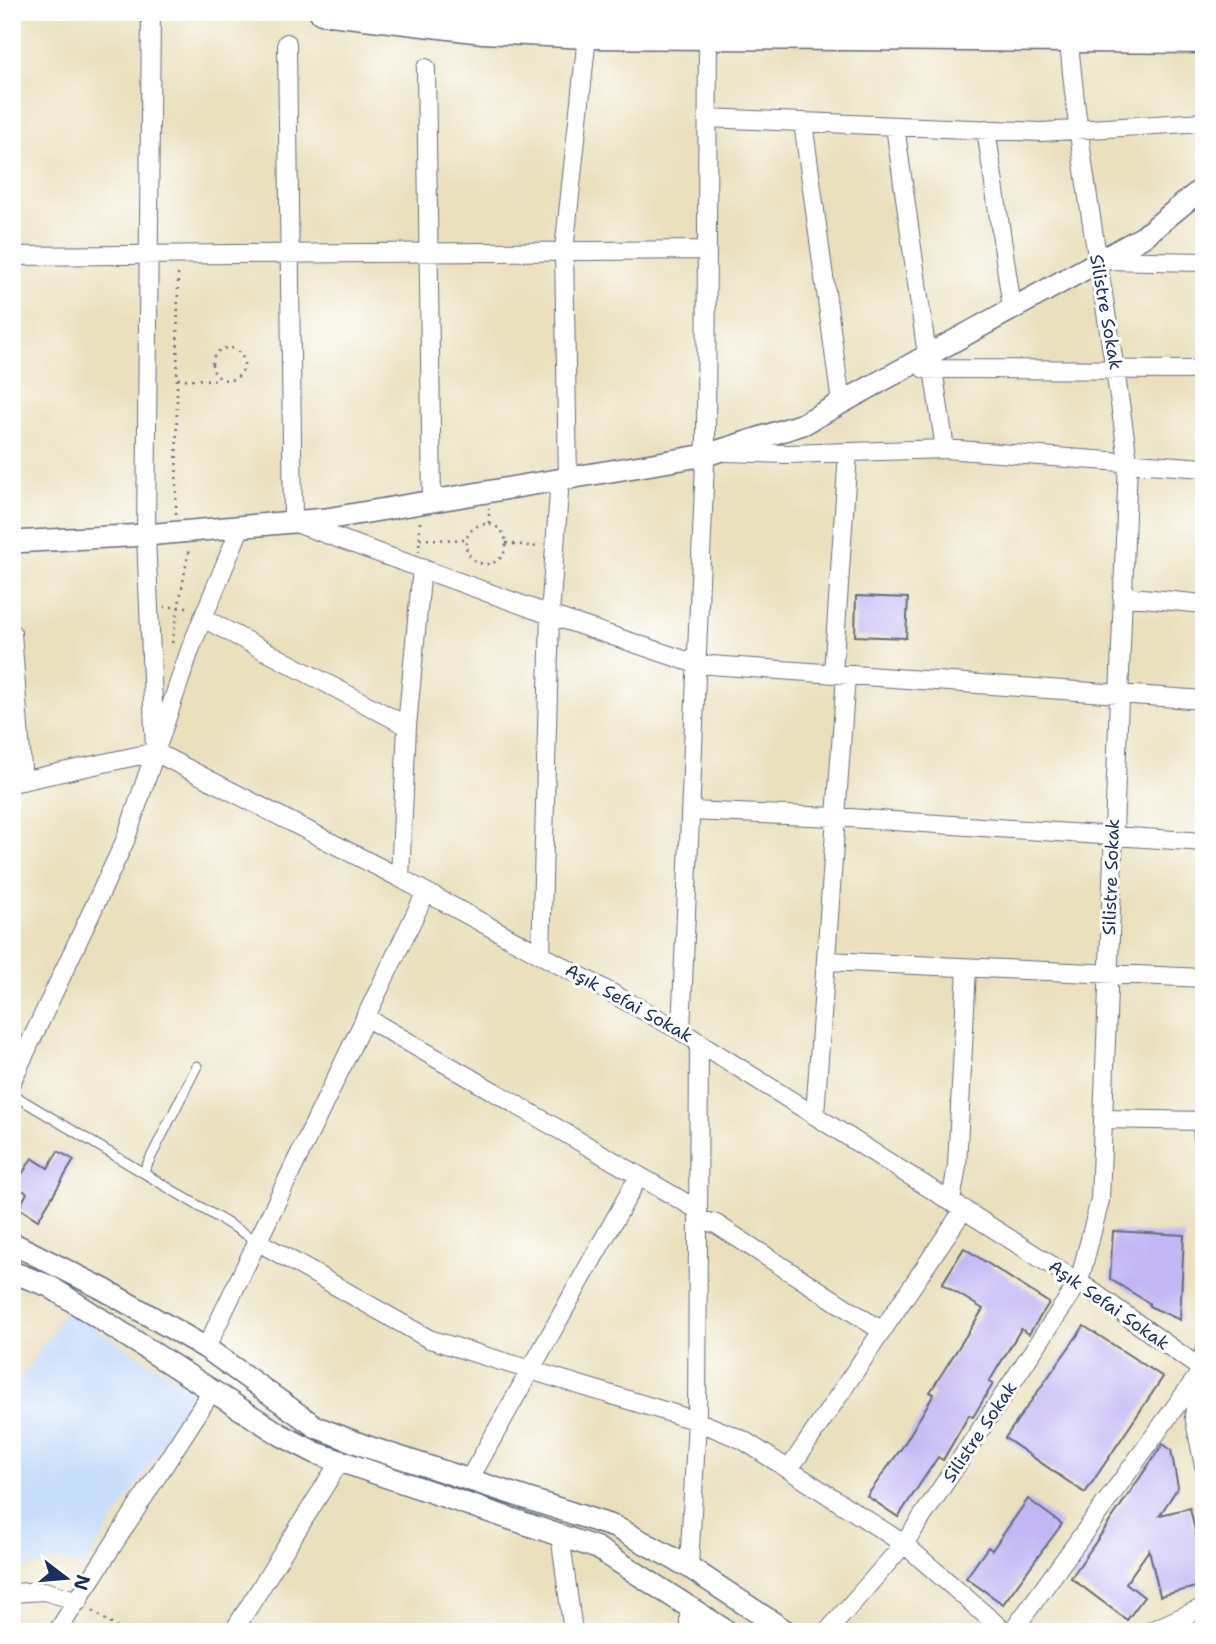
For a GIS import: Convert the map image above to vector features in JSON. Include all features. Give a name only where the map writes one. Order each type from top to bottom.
[{"type":"main road","points":[[322,12],[483,31],[705,22],[1150,17],[1204,22]]},
{"type":"main road","points":[[481,12],[585,25]]},
{"type":"main road","points":[[705,22],[1069,41],[1204,41]]},
{"type":"street","points":[[151,12],[146,535],[155,752]]},
{"type":"street","points":[[681,1031],[696,664],[711,453],[705,22]]},
{"type":"street","points":[[541,954],[550,615],[554,550],[564,478],[564,251],[585,25]]},
{"type":"street","name":"Silistre Sokak","points":[[827,1632],[905,1544],[1079,1282],[1100,1200],[1128,461],[1117,372],[1076,130],[1069,41]]},
{"type":"street","points":[[287,43],[293,522]]},
{"type":"street","points":[[426,68],[426,502]]},
{"type":"street","points":[[707,118],[986,130],[1076,130],[1204,122]]},
{"type":"street","points":[[803,122],[841,402]]},
{"type":"street","points":[[895,126],[945,449]]},
{"type":"street","points":[[986,130],[1012,308]]},
{"type":"street","points":[[930,362],[1012,308],[1143,237],[1204,187]]},
{"type":"street","points":[[12,256],[707,250]]},
{"type":"street","points":[[1097,261],[1204,262]]},
{"type":"street","points":[[12,542],[146,535],[293,522],[711,453],[803,424],[901,369],[930,362],[1117,372],[1204,370]]},
{"type":"street","points":[[711,453],[848,453],[945,449],[1204,468]]},
{"type":"street","points":[[814,1115],[835,817],[848,453]]},
{"type":"street","points":[[293,522],[550,615],[696,664],[1204,700]]},
{"type":"street","points":[[12,1081],[125,841],[191,648],[240,526]]},
{"type":"street","points":[[400,878],[407,726],[420,568]]},
{"type":"street","points":[[1122,596],[1204,604]]},
{"type":"street","points":[[203,618],[407,726]]},
{"type":"street","points":[[12,633],[18,782],[155,752]]},
{"type":"street","name":"Aşık Sefai Sokak","points":[[155,752],[400,878],[681,1031],[1079,1282],[1203,1364]]},
{"type":"street","points":[[690,811],[835,817],[1112,838],[1204,842]]},
{"type":"street","points":[[206,1348],[426,892]]},
{"type":"street","points":[[826,961],[1204,978]]},
{"type":"street","points":[[790,1468],[883,1331],[958,1205],[957,1166],[967,968]]},
{"type":"street","points":[[365,1017],[639,1176],[883,1331]]},
{"type":"street","points":[[689,1567],[697,1421],[699,1042]]},
{"type":"street","points":[[1103,1119],[1203,1121],[1204,1157]]},
{"type":"street","points":[[470,1478],[528,1370],[639,1176]]},
{"type":"street","points":[[257,1241],[429,1339],[697,1421],[743,1440],[905,1544],[1005,1632]]},
{"type":"street","points":[[12,1243],[103,1289],[206,1348],[316,1427],[368,1447],[615,1527],[689,1567],[788,1632]]},
{"type":"street","points":[[12,1272],[49,1286],[281,1435],[339,1463],[597,1548],[728,1632]]},
{"type":"street","points":[[1203,1364],[1194,1416],[1204,1466]]},
{"type":"street","points":[[1012,1632],[1203,1364]]},
{"type":"street","points":[[57,1632],[212,1391]]},
{"type":"street","points":[[233,1632],[339,1463]]},
{"type":"street","points":[[560,1534],[573,1632]]},
{"type":"street","points":[[12,1593],[44,1591],[79,1601]]},
{"type":"street","points":[[689,1606],[689,1632]]},
{"type":"street","points":[[1149,1632],[1204,1607]]},
{"type":"lane","points":[[144,1171],[197,1066]]},
{"type":"lane","points":[[12,1094],[257,1241]]},
{"type":"path","points":[[172,643],[190,555],[183,532],[177,379],[178,254]]},
{"type":"path","points":[[177,379],[223,380],[234,380],[243,372],[244,359],[233,348],[219,350],[212,358],[212,370],[223,380]]},
{"type":"path","points":[[420,568],[420,539],[426,502]]},
{"type":"path","points":[[489,524],[500,530],[506,543],[501,557],[486,564],[476,562],[470,555],[466,540],[472,529],[489,524]]},
{"type":"path","points":[[420,539],[466,540]]},
{"type":"path","points":[[506,543],[554,550]]},
{"type":"path","points":[[149,647],[172,643],[191,648]]},
{"type":"path","points":[[79,1601],[123,1632]]},
{"type":"shaded area","points":[[65,1310],[196,1391],[83,1569],[64,1560],[12,1571],[12,1394]]},
{"type":"building","points":[[856,596],[908,598],[906,638],[855,636]]},
{"type":"building","points":[[58,1151],[74,1160],[38,1220],[19,1208],[27,1193],[15,1186],[32,1158],[48,1168]]},
{"type":"building","points":[[1113,1231],[1184,1235],[1180,1320],[1149,1306],[1149,1303],[1110,1279]]},
{"type":"building","points":[[964,1248],[1049,1303],[1029,1334],[1021,1329],[989,1382],[993,1384],[973,1417],[969,1415],[943,1460],[938,1457],[898,1517],[867,1496],[903,1446],[934,1394],[930,1392],[983,1309],[942,1284]]},
{"type":"building","points":[[1084,1326],[1163,1377],[1085,1493],[1005,1438]]},
{"type":"building","points":[[1163,1444],[1171,1450],[1178,1487],[1160,1515],[1190,1508],[1204,1571],[1204,1585],[1160,1596],[1149,1550],[1126,1583],[1144,1597],[1127,1620],[1071,1578]]},
{"type":"building","points":[[1028,1499],[1062,1524],[1003,1604],[966,1578],[988,1547],[992,1550]]}]
